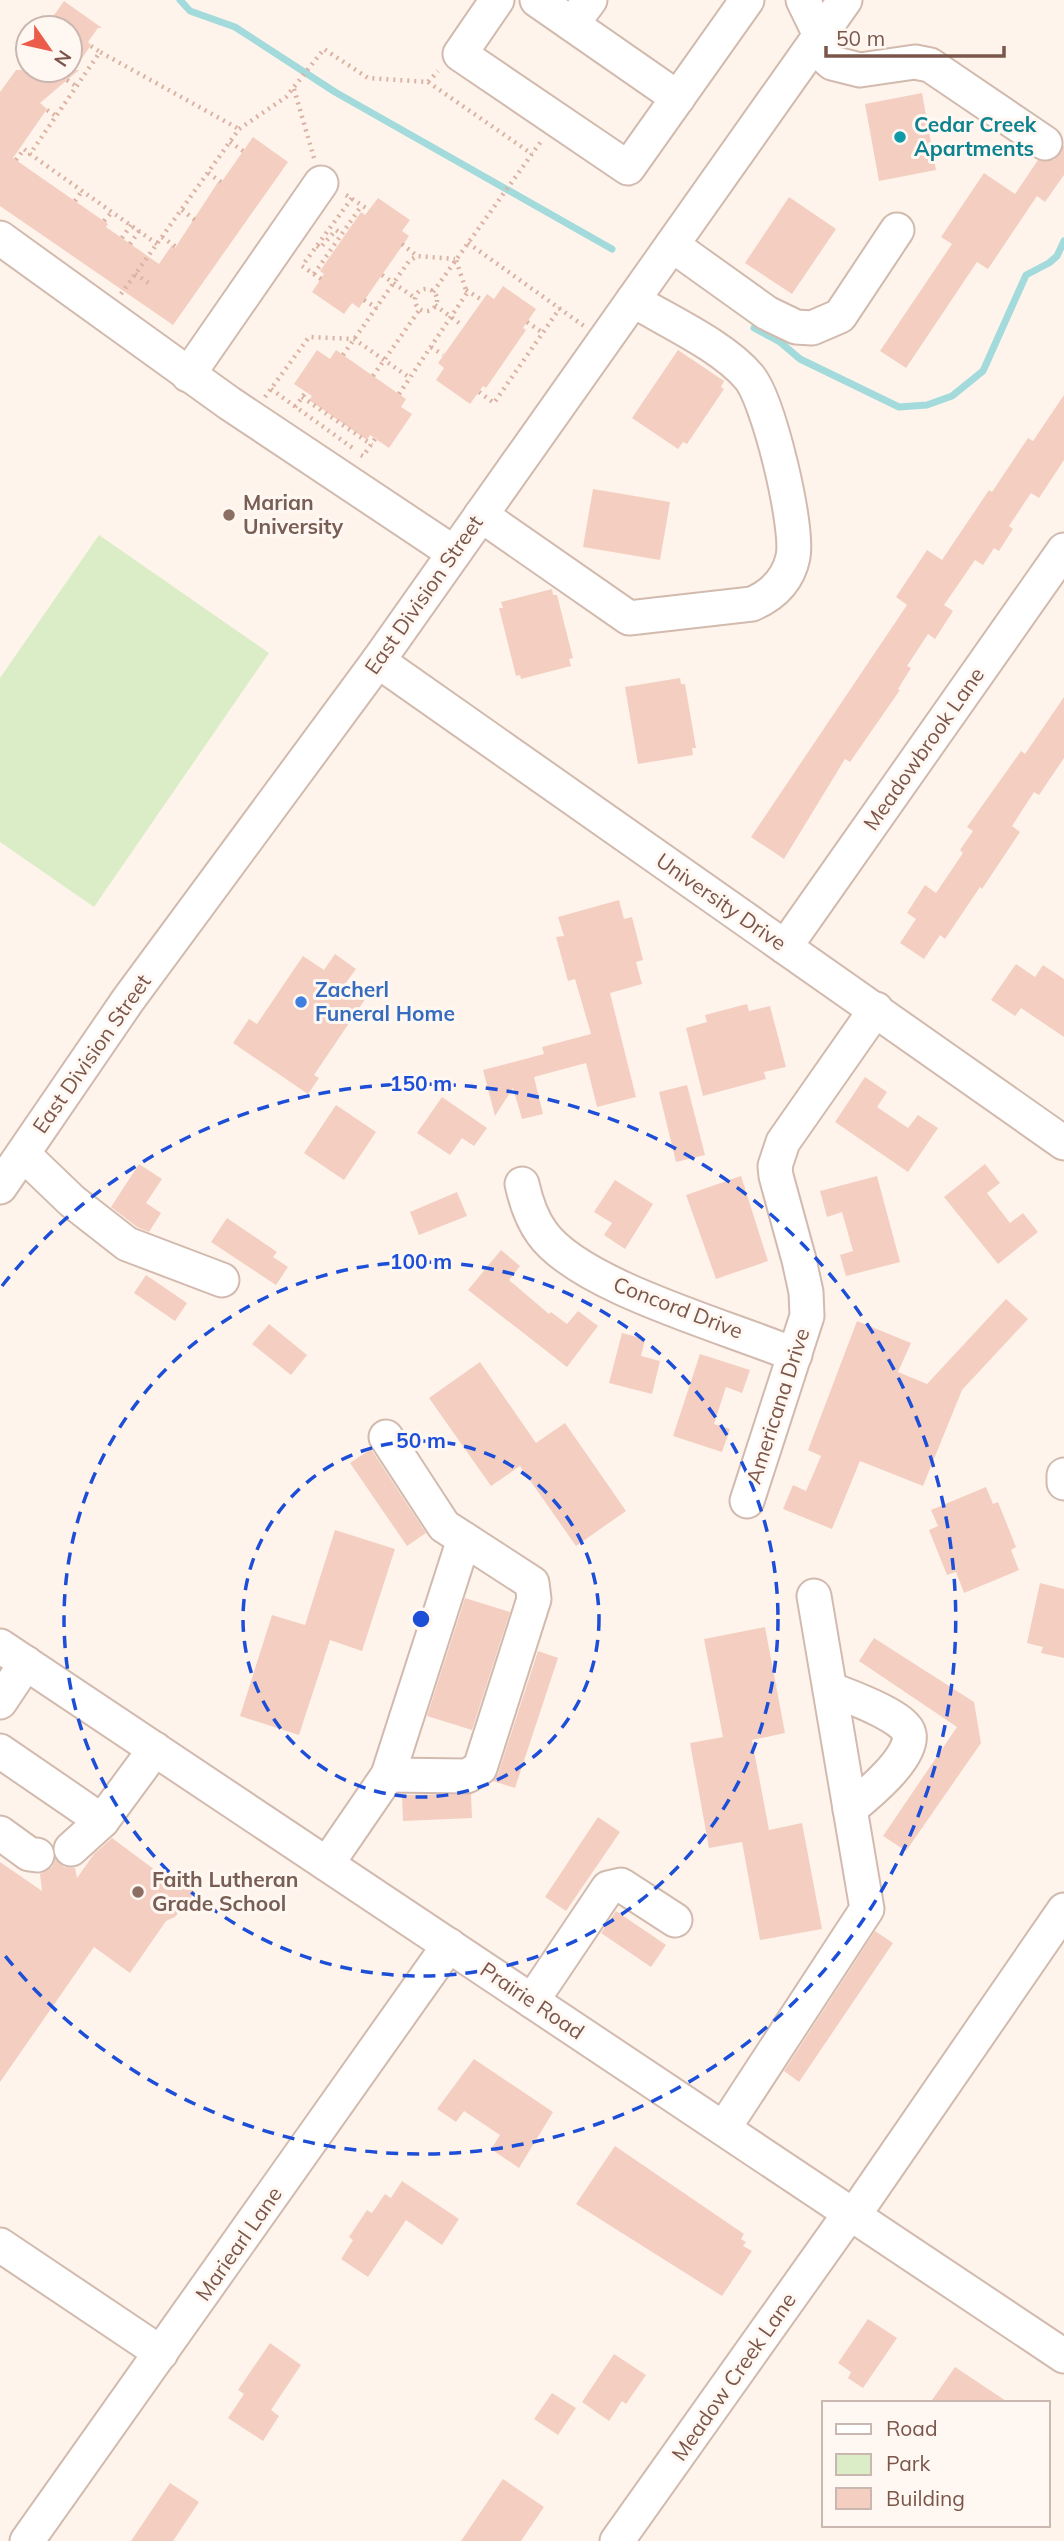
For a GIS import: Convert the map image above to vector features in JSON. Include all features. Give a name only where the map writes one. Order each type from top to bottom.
[{"type":"street","points":[[496,0],[460,54],[628,168],[747,0]]},
{"type":"street","points":[[537,0],[581,12],[678,98]]},
{"type":"street","points":[[803,0],[820,35],[823,55],[846,68],[868,71],[915,62],[937,68],[1045,143]]},
{"type":"street","name":"East Division Street","points":[[0,1187],[128,1000],[378,661],[845,0]]},
{"type":"street","points":[[188,374],[321,183]]},
{"type":"street","points":[[672,245],[767,313],[796,327],[812,328],[840,316],[897,230]]},
{"type":"street","points":[[0,239],[250,417],[454,553]]},
{"type":"street","points":[[481,515],[629,618],[752,604],[766,597],[783,580],[792,559],[793,535],[770,421],[759,392],[745,373],[727,357],[633,300]]},
{"type":"street","name":"Meadowbrook Lane","points":[[785,947],[1064,550]]},
{"type":"street","name":"University Drive","points":[[378,661],[1064,1143]]},
{"type":"street","name":"Americana Drive","points":[[747,1501],[807,1316],[806,1292],[776,1176],[776,1158],[783,1142],[876,1009]]},
{"type":"street","points":[[23,1154],[83,1210],[127,1244],[222,1280]]},
{"type":"street","name":"Concord Drive","points":[[522,1184],[527,1207],[542,1235],[590,1271],[624,1289],[795,1354]]},
{"type":"street","points":[[386,1437],[444,1526],[532,1583],[534,1600],[480,1768],[467,1776],[388,1775]]},
{"type":"street","points":[[1064,1475],[1064,1483]]},
{"type":"street","points":[[327,1864],[388,1775],[464,1539]]},
{"type":"street","points":[[724,2128],[867,1909],[814,1596]]},
{"type":"street","points":[[0,1702],[13,1655]]},
{"type":"street","name":"Prairie Road","points":[[13,1655],[1064,2356]]},
{"type":"street","points":[[830,1689],[868,1703],[906,1727],[910,1734],[908,1745],[880,1786],[850,1809]]},
{"type":"street","points":[[71,1849],[102,1821],[155,1749]]},
{"type":"street","points":[[0,1751],[102,1821]]},
{"type":"street","points":[[0,1833],[29,1854],[37,1855]]},
{"type":"street","points":[[532,2000],[608,1888],[621,1885],[675,1920]]},
{"type":"street","name":"Meadow Creek Lane","points":[[617,2541],[852,2214],[1064,1910]]},
{"type":"street","name":"Mariearl Lane","points":[[27,2541],[449,1945]]},
{"type":"street","points":[[0,2245],[161,2353]]},
{"type":"path","points":[[91,46],[239,129]]},
{"type":"path","points":[[106,315],[239,129],[294,88],[324,49],[368,78],[428,82],[532,154]]},
{"type":"path","points":[[30,154],[100,52]]},
{"type":"path","points":[[428,82],[447,60],[460,54]]},
{"type":"path","points":[[294,88],[321,183]]},
{"type":"path","points":[[47,110],[56,116]]},
{"type":"path","points":[[433,292],[556,120]]},
{"type":"path","points":[[230,142],[243,151]]},
{"type":"path","points":[[16,160],[24,149],[157,244]]},
{"type":"path","points":[[208,173],[221,182]]},
{"type":"path","points":[[75,201],[82,191]]},
{"type":"path","points":[[321,279],[302,266],[352,198]]},
{"type":"path","points":[[314,274],[362,205]]},
{"type":"path","points":[[181,210],[195,220]]},
{"type":"path","points":[[104,221],[112,212]]},
{"type":"path","points":[[122,238],[131,225]]},
{"type":"path","points":[[317,246],[320,248],[336,230],[342,234]]},
{"type":"path","points":[[130,244],[139,231]]},
{"type":"path","points":[[162,237],[176,247]]},
{"type":"path","points":[[468,243],[605,341]]},
{"type":"path","points":[[402,244],[417,256],[456,259]]},
{"type":"path","points":[[343,355],[394,283],[417,256]]},
{"type":"path","points":[[399,394],[467,293],[456,259]]},
{"type":"path","points":[[135,274],[150,284]]},
{"type":"path","points":[[382,275],[415,298],[420,309]]},
{"type":"path","points":[[465,289],[482,300]]},
{"type":"path","points":[[415,298],[421,290],[437,295],[435,305],[430,311],[420,309]]},
{"type":"path","points":[[364,300],[376,308]]},
{"type":"path","points":[[435,305],[463,326]]},
{"type":"path","points":[[478,392],[494,403],[560,308]]},
{"type":"path","points":[[373,376],[420,309]]},
{"type":"path","points":[[527,322],[543,333]]},
{"type":"path","points":[[250,417],[309,337],[354,339],[410,378]]},
{"type":"path","points":[[430,347],[443,355]]},
{"type":"path","points":[[271,389],[363,456],[375,439]]},
{"type":"path","points":[[296,407],[306,392]]},
{"type":"path","points":[[302,397],[372,445]]},
{"type":"green space","points":[[99,535],[269,653],[94,907],[0,842],[0,678]]},
{"type":"building","points":[[64,1],[82,14],[55,14]]},
{"type":"building","points":[[84,15],[102,28],[98,28],[88,42],[91,45],[84,55]]},
{"type":"building","points":[[14,73],[14,84],[62,84],[40,103],[47,109],[13,158],[108,224],[106,227],[159,264],[172,245],[175,248],[218,182],[220,184],[253,137],[288,162],[173,325],[0,206],[0,92]]},
{"type":"building","name":"Cedar Creek Apartments","points":[[922,93],[936,170],[879,181],[865,104]]},
{"type":"building","points":[[1064,145],[1064,175],[1045,202],[1037,196],[988,269],[977,262],[906,368],[880,351],[952,244],[941,237],[984,173],[1015,194],[1038,160],[1054,160]]},
{"type":"building","points":[[789,197],[836,229],[792,294],[745,263]]},
{"type":"building","points":[[378,198],[410,220],[402,231],[409,236],[359,308],[352,303],[344,314],[312,292],[324,274],[320,271],[361,212],[365,215]]},
{"type":"building","points":[[503,286],[536,309],[523,328],[526,330],[486,388],[483,386],[470,404],[436,380],[444,368],[438,363],[487,294],[494,299]]},
{"type":"building","points":[[317,350],[330,359],[336,350],[406,399],[401,407],[412,414],[389,448],[370,435],[367,440],[309,400],[312,396],[294,384]]},
{"type":"building","points":[[678,350],[724,381],[721,387],[724,389],[687,444],[683,442],[678,449],[632,418]]},
{"type":"building","points":[[1064,395],[1064,460],[1039,498],[1031,493],[1009,526],[1013,529],[999,551],[994,548],[983,565],[975,560],[944,605],[953,611],[935,639],[928,634],[907,666],[911,668],[898,689],[900,690],[850,762],[845,759],[784,859],[751,837],[907,605],[896,597],[927,550],[942,560],[989,490],[992,492],[1028,438],[1033,441]]},
{"type":"building","points":[[593,489],[670,502],[660,560],[583,547]]},
{"type":"building","points":[[552,589],[553,595],[557,595],[573,658],[569,659],[571,666],[521,679],[520,675],[516,676],[499,608],[503,608],[501,602]]},
{"type":"building","points":[[680,678],[681,684],[685,684],[696,748],[692,748],[693,755],[638,764],[625,687]]},
{"type":"building","points":[[1064,697],[1064,758],[1039,795],[1034,792],[1012,826],[1020,832],[982,889],[980,887],[945,939],[940,935],[924,959],[900,943],[916,919],[907,913],[925,885],[936,893],[963,853],[960,850],[973,831],[967,827],[1021,751],[1025,754]]},
{"type":"building","points":[[619,900],[624,919],[632,917],[643,960],[636,962],[642,984],[610,993],[636,1097],[597,1107],[586,1063],[534,1077],[543,1114],[522,1119],[513,1088],[495,1116],[483,1070],[544,1054],[542,1047],[591,1034],[575,979],[568,981],[556,937],[564,936],[558,917]]},
{"type":"building","points":[[335,954],[356,969],[345,984],[366,998],[314,1075],[319,1078],[308,1094],[233,1043],[249,1019],[257,1024],[303,956],[324,970]]},
{"type":"building","points":[[1016,964],[1035,977],[1043,965],[1064,979],[1064,1037],[1021,1008],[1015,1016],[991,1000]]},
{"type":"building","points":[[747,1004],[749,1011],[770,1006],[786,1067],[764,1072],[766,1079],[703,1096],[686,1028],[707,1022],[705,1015]]},
{"type":"building","points":[[865,1077],[887,1092],[877,1107],[908,1128],[918,1115],[938,1128],[908,1172],[835,1122]]},
{"type":"building","points":[[687,1085],[705,1155],[676,1162],[659,1092]]},
{"type":"building","points":[[442,1097],[487,1128],[474,1146],[462,1138],[450,1155],[417,1133]]},
{"type":"building","points":[[336,1105],[376,1132],[344,1180],[304,1153]]},
{"type":"building","points":[[139,1164],[162,1179],[146,1203],[161,1213],[149,1232],[137,1227],[111,1207]]},
{"type":"building","points":[[985,1164],[1000,1183],[987,1193],[1010,1223],[1023,1213],[1038,1232],[998,1264],[944,1197]]},
{"type":"building","points":[[741,1176],[768,1261],[716,1279],[686,1195]]},
{"type":"building","points":[[877,1176],[900,1262],[846,1276],[840,1255],[853,1251],[842,1212],[827,1217],[820,1191]]},
{"type":"building","points":[[615,1180],[653,1204],[625,1249],[604,1235],[612,1223],[594,1212]]},
{"type":"building","points":[[457,1192],[467,1216],[419,1235],[410,1212]]},
{"type":"building","points":[[227,1218],[277,1252],[273,1257],[288,1267],[276,1285],[211,1242]]},
{"type":"building","points":[[501,1250],[520,1266],[509,1280],[549,1314],[551,1312],[567,1324],[578,1311],[598,1326],[567,1367],[468,1290]]},
{"type":"building","points":[[146,1275],[187,1303],[175,1321],[134,1293]]},
{"type":"building","points":[[1006,1299],[1028,1319],[962,1390],[923,1486],[860,1461],[832,1529],[783,1509],[793,1485],[806,1491],[821,1456],[808,1450],[857,1321],[911,1343],[898,1372],[927,1384]]},
{"type":"building","points":[[269,1324],[307,1355],[291,1375],[252,1344]]},
{"type":"building","points":[[622,1333],[645,1339],[641,1356],[660,1361],[652,1394],[609,1383]]},
{"type":"building","points":[[700,1354],[750,1370],[742,1393],[726,1387],[714,1424],[730,1429],[722,1452],[673,1436]]},
{"type":"building","points":[[480,1362],[536,1443],[565,1423],[626,1511],[576,1546],[520,1466],[491,1486],[429,1398]]},
{"type":"building","points":[[371,1449],[426,1533],[407,1546],[350,1463]]},
{"type":"building","points":[[986,1487],[993,1504],[998,1502],[1016,1547],[1011,1550],[1019,1570],[964,1593],[956,1572],[947,1575],[929,1530],[938,1526],[931,1510]]},
{"type":"building","points":[[335,1530],[395,1549],[362,1651],[330,1640],[299,1735],[240,1716],[272,1615],[305,1625]]},
{"type":"building","points":[[1040,1583],[1064,1589],[1064,1658],[1041,1653],[1043,1647],[1027,1643]]},
{"type":"building","points":[[465,1598],[510,1612],[472,1730],[427,1716]]},
{"type":"building","points":[[765,1627],[785,1733],[752,1740],[769,1830],[802,1823],[822,1929],[760,1940],[742,1842],[709,1848],[690,1743],[723,1737],[704,1639]]},
{"type":"building","points":[[874,1638],[974,1702],[981,1743],[906,1851],[883,1836],[957,1727],[859,1661]]},
{"type":"building","points":[[538,1651],[558,1658],[515,1788],[493,1781],[498,1774]]},
{"type":"building","points":[[471,1794],[472,1818],[403,1821],[402,1795]]},
{"type":"building","points":[[598,1817],[620,1832],[566,1911],[545,1897]]},
{"type":"building","name":"Faith Lutheran Grade School","points":[[112,1838],[159,1873],[166,1871],[195,1892],[175,1917],[166,1921],[130,1973],[94,1947],[0,2082],[0,1862],[42,1891],[40,1874],[52,1867],[55,1859],[64,1867],[75,1868],[77,1878],[94,1854]]},
{"type":"building","points":[[616,1911],[666,1945],[651,1967],[601,1933]]},
{"type":"building","points":[[875,1931],[893,1943],[799,2082],[784,2071]]},
{"type":"building","points":[[474,2059],[553,2112],[519,2168],[491,2149],[500,2135],[464,2111],[456,2122],[437,2109]]},
{"type":"building","points":[[615,2146],[744,2234],[741,2239],[746,2242],[743,2246],[752,2251],[722,2296],[576,2204]]},
{"type":"building","points":[[402,2181],[459,2219],[442,2245],[406,2220],[368,2277],[341,2259],[353,2240],[349,2237],[367,2210],[372,2213],[385,2194],[391,2198]]},
{"type":"building","points":[[868,2319],[897,2338],[863,2388],[848,2378],[851,2372],[838,2363]]},
{"type":"building","points":[[270,2343],[301,2365],[271,2410],[279,2416],[263,2441],[228,2418],[244,2394],[238,2390]]},
{"type":"building","points":[[614,2354],[646,2375],[626,2404],[622,2401],[609,2421],[582,2402]]},
{"type":"building","points":[[955,2367],[1006,2401],[931,2401]]},
{"type":"building","points":[[552,2393],[576,2408],[558,2435],[534,2419]]},
{"type":"building","points":[[503,2479],[544,2507],[521,2541],[461,2541]]},
{"type":"building","points":[[170,2483],[199,2502],[173,2541],[131,2541]]},
{"type":"waterway","points":[[180,0],[190,11],[235,27],[335,92],[612,249]]},
{"type":"waterway","points":[[754,328],[780,342],[800,359],[899,407],[927,405],[952,396],[983,371],[1026,275],[1057,256],[1064,241]]},
{"type":"place","name":"Cedar Creek Apartments","points":[[900,137]]},
{"type":"place","name":"Marian University","points":[[229,515]]},
{"type":"place","name":"Zacherl Funeral Home","points":[[301,1002]]},
{"type":"place","name":"Faith Lutheran Grade School","points":[[138,1892]]}]
